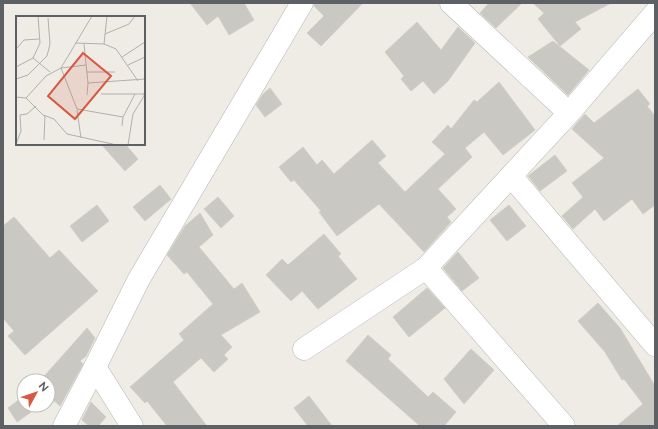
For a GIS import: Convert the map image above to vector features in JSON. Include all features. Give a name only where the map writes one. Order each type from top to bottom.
[{"type":"street","points":[[64,426],[139,279],[302,3]]},
{"type":"street","points":[[451,3],[569,113]]},
{"type":"street","points":[[304,349],[426,268],[569,113],[655,13]]},
{"type":"street","points":[[511,176],[655,345]]},
{"type":"street","points":[[426,268],[564,426]]},
{"type":"street","points":[[95,367],[132,426]]},
{"type":"building","points":[[190,3],[244,3],[254,20],[229,35],[218,16],[207,25]]},
{"type":"building","points":[[314,3],[363,3],[321,46],[307,33],[324,16],[314,6]]},
{"type":"building","points":[[489,3],[522,3],[496,28],[480,13]]},
{"type":"building","points":[[533,3],[611,3],[575,22],[581,29],[560,46],[538,19],[544,13]]},
{"type":"building","points":[[417,22],[441,50],[458,27],[475,43],[448,81],[434,94],[423,81],[411,91],[401,79],[404,76],[385,52]]},
{"type":"building","points":[[553,41],[589,70],[568,95],[528,57]]},
{"type":"building","points":[[499,82],[535,130],[503,155],[484,132],[465,148],[472,157],[438,189],[456,209],[447,217],[451,222],[424,252],[379,204],[337,236],[319,212],[321,211],[294,180],[291,182],[279,167],[303,147],[317,165],[322,160],[334,174],[372,140],[386,156],[378,163],[405,192],[445,154],[432,142],[448,125],[451,129],[474,100],[477,102]]},
{"type":"building","points":[[270,88],[282,104],[265,117],[256,105],[263,94]]},
{"type":"building","points":[[638,89],[650,104],[647,106],[655,116],[655,205],[643,214],[632,199],[604,221],[595,209],[573,229],[562,216],[583,197],[572,183],[604,158],[572,129],[585,114],[594,123]]},
{"type":"building","points":[[102,145],[126,145],[138,159],[125,171]]},
{"type":"building","points":[[555,155],[567,171],[540,191],[528,176]]},
{"type":"building","points":[[160,185],[171,199],[145,221],[133,207]]},
{"type":"building","points":[[218,197],[234,216],[221,228],[204,209]]},
{"type":"building","points":[[97,205],[109,221],[82,242],[70,226]]},
{"type":"building","points":[[509,205],[526,226],[507,241],[490,220]]},
{"type":"building","points":[[200,213],[213,235],[199,247],[234,289],[242,283],[260,312],[221,335],[232,347],[224,355],[228,359],[214,372],[201,358],[173,382],[207,426],[167,426],[147,401],[145,403],[130,387],[184,340],[179,334],[213,304],[187,272],[184,274],[167,255],[185,226]]},
{"type":"building","points":[[14,217],[50,258],[59,250],[98,291],[25,355],[8,336],[14,331],[3,318],[3,226]]},
{"type":"building","points":[[324,234],[341,254],[338,256],[357,279],[318,309],[302,291],[291,301],[266,275],[282,259],[288,265]]},
{"type":"building","points":[[458,252],[479,278],[462,291],[443,268]]},
{"type":"building","points":[[427,288],[445,308],[409,337],[393,317]]},
{"type":"building","points":[[598,303],[620,328],[655,386],[655,426],[617,426],[643,404],[624,379],[622,380],[605,352],[578,321]]},
{"type":"building","points":[[87,328],[95,338],[86,356],[80,361],[83,364],[60,406],[56,402],[56,373],[47,373]]},
{"type":"building","points":[[368,335],[391,355],[388,359],[428,397],[433,392],[456,412],[444,426],[420,426],[346,361]]},
{"type":"building","points":[[471,349],[494,370],[464,404],[444,379]]},
{"type":"building","points":[[309,396],[332,426],[308,426],[294,408]]},
{"type":"building","points":[[16,402],[16,413],[30,413],[17,422],[8,408]]},
{"type":"building","points":[[91,402],[106,417],[98,426],[89,426],[82,420]]}]
